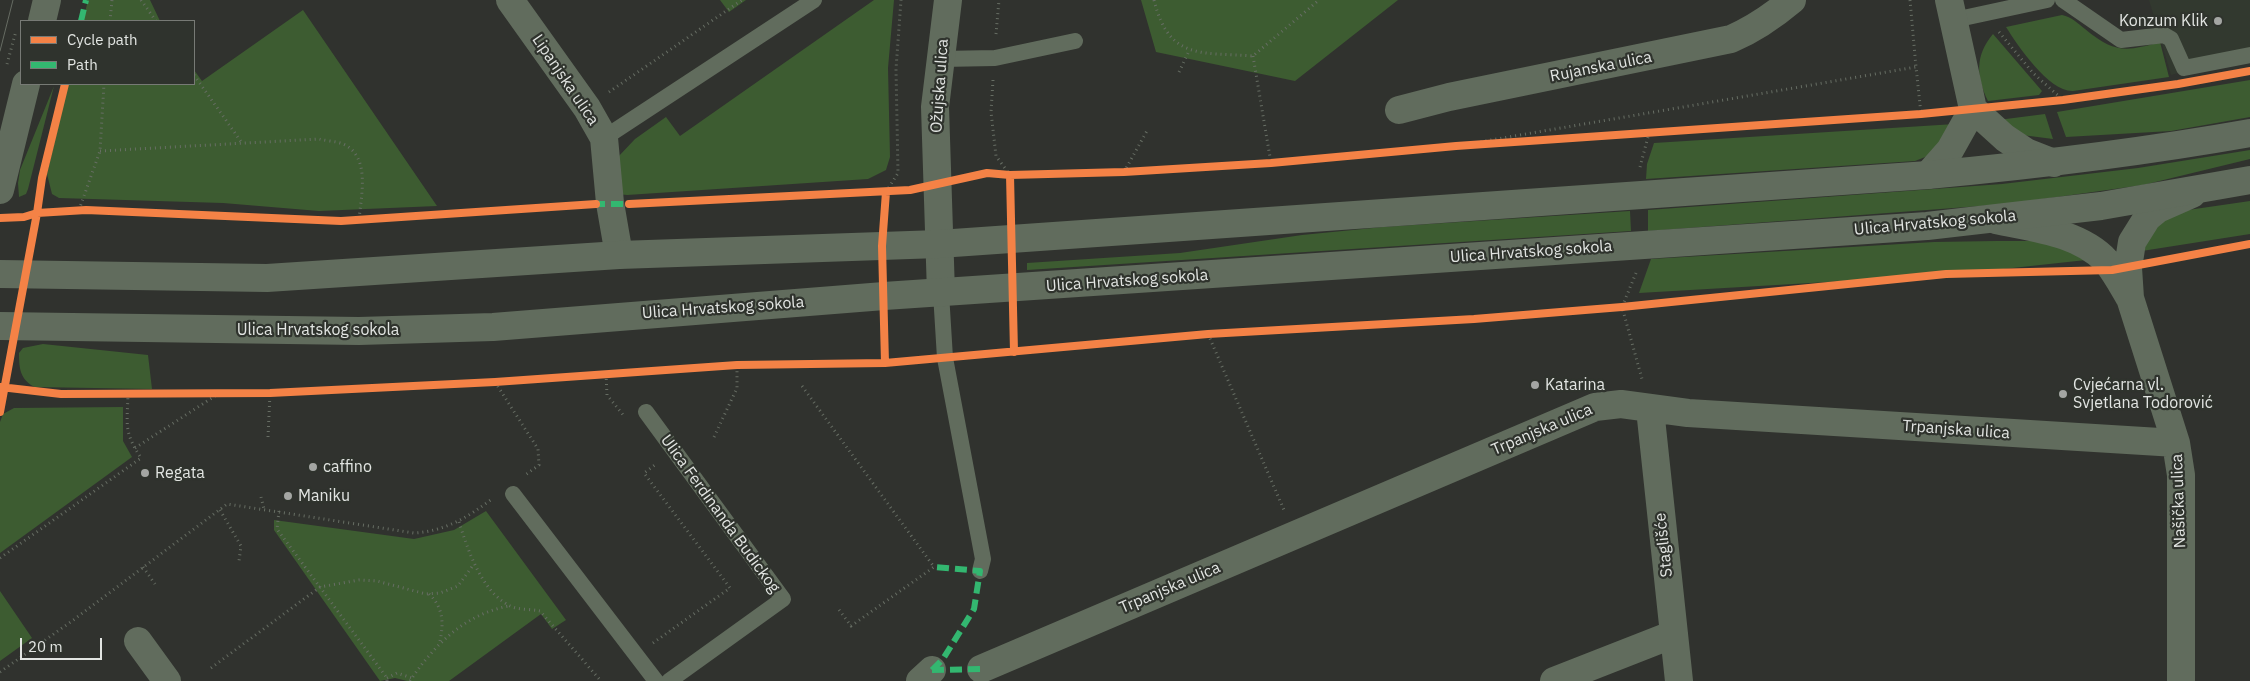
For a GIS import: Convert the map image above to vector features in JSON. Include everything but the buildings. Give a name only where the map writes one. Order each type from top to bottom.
[{"type":"street","points":[[32,20],[47,0]]},
{"type":"street","name":"Lipanjska ulica","points":[[510,0],[587,108],[604,138],[610,203],[619,255]]},
{"type":"street","name":"Ožujska ulica","points":[[941,293],[935,107],[948,0]]},
{"type":"street","name":"Rujanska ulica","points":[[1399,110],[1449,97],[1731,39],[1770,18],[1792,0]]},
{"type":"street","points":[[1952,10],[1973,109],[2005,138],[2026,152],[2054,163]]},
{"type":"street","points":[[0,190],[16,78]]},
{"type":"street","points":[[1928,175],[1950,150],[1973,109]]},
{"type":"street","points":[[0,274],[268,278],[619,255],[939,244],[1928,175],[2054,163],[2166,148],[2250,133]]},
{"type":"street","name":"Ulica Hrvatskog sokola","points":[[0,326],[358,331],[493,327],[704,309],[1992,219],[2101,206],[2250,180]]},
{"type":"street","name":"Našička ulica","points":[[2181,681],[2182,506],[2176,443],[2130,298],[2128,258],[2132,242],[2140,228],[2158,209],[2205,189]]},
{"type":"street","name":"Našička ulica","points":[[1992,219],[2046,230],[2073,239],[2105,260],[2130,298]]},
{"type":"street","name":"Trpanjska ulica","points":[[981,669],[1595,407],[1622,404],[1650,409],[2176,443]]},
{"type":"street","name":"Staglišće","points":[[1650,409],[1679,681]]},
{"type":"street","points":[[1554,681],[1674,634]]},
{"type":"street","points":[[138,641],[167,681]]},
{"type":"lane","points":[[604,138],[814,0]]},
{"type":"lane","points":[[1952,10],[1989,13],[2047,0]]},
{"type":"lane","points":[[2063,0],[2121,40],[2164,35],[2171,39],[2184,68],[2250,55]]},
{"type":"lane","points":[[940,59],[995,58],[1075,41]]},
{"type":"lane","points":[[941,293],[945,358],[983,559],[980,571]]},
{"type":"lane","name":"Ulica Ferdinanda Budickog","points":[[646,412],[783,599],[669,681]]},
{"type":"lane","points":[[515,488],[656,681]]},
{"type":"path","points":[[110,20],[112,0]]},
{"type":"path","points":[[141,0],[155,20]]},
{"type":"path","points":[[587,108],[742,0]]},
{"type":"path","points":[[886,192],[898,173],[896,69],[901,0]]},
{"type":"path","points":[[999,0],[991,112],[996,156],[1010,175]]},
{"type":"path","points":[[1154,0],[1171,38],[1189,51],[1253,56],[1319,0]]},
{"type":"path","points":[[1910,0],[1921,114]]},
{"type":"path","points":[[1989,13],[1997,30],[2023,63],[2064,100]]},
{"type":"path","points":[[1178,72],[1189,51]]},
{"type":"path","points":[[1253,56],[1271,163]]},
{"type":"path","points":[[16,78],[20,61]]},
{"type":"path","points":[[1456,146],[1916,67]]},
{"type":"path","points":[[195,75],[242,143]]},
{"type":"path","points":[[79,210],[100,151],[104,85]]},
{"type":"path","points":[[1124,172],[1148,129]]},
{"type":"path","points":[[1639,172],[1649,134]]},
{"type":"path","points":[[100,151],[319,139],[344,144],[358,157],[363,172],[359,220]]},
{"type":"path","points":[[1636,272],[1622,307],[1650,409]]},
{"type":"path","points":[[1208,334],[1295,535]]},
{"type":"path","points":[[714,437],[737,388],[737,364]]},
{"type":"path","points":[[606,374],[607,395],[624,417]]},
{"type":"path","points":[[495,382],[538,449],[539,465],[524,476],[515,488]]},
{"type":"path","points":[[802,386],[934,567],[851,626],[836,607]]},
{"type":"path","points":[[268,437],[270,392]]},
{"type":"path","points":[[135,448],[218,394]]},
{"type":"path","points":[[0,558],[141,458],[129,439],[127,430],[128,395]]},
{"type":"path","points":[[648,647],[730,588],[644,473],[660,461]]},
{"type":"path","points":[[524,476],[530,484]]},
{"type":"path","points":[[261,497],[264,509]]},
{"type":"path","points":[[0,672],[227,504],[414,533],[429,532],[459,522],[494,498]]},
{"type":"path","points":[[220,510],[241,546],[239,561]]},
{"type":"path","points":[[278,511],[277,529],[387,680],[397,673],[411,679],[439,643],[478,615],[510,606],[540,611],[601,681]]},
{"type":"path","points":[[459,522],[474,564],[484,580],[510,606]]},
{"type":"path","points":[[211,668],[320,587],[359,580],[377,581],[429,594],[440,593],[458,586],[474,564]]},
{"type":"path","points":[[144,567],[155,584]]},
{"type":"path","points":[[429,594],[440,608],[443,620],[439,643]]},
{"type":"shaded area","points":[[2149,0],[2250,0],[2250,55],[2171,75]]},
{"type":"green space","points":[[88,0],[150,0],[160,20],[83,20]]},
{"type":"green space","points":[[720,0],[746,0],[729,12]]},
{"type":"green space","points":[[874,0],[894,0],[888,68],[890,157],[886,170],[868,179],[627,195],[618,194],[618,157],[635,139],[666,117],[680,136]]},
{"type":"green space","points":[[1141,0],[1398,0],[1295,81],[1156,52]]},
{"type":"green space","points":[[303,10],[437,206],[319,211],[223,203],[59,198],[52,194],[47,174],[68,85],[195,85],[195,71],[202,81]]},
{"type":"green space","points":[[2062,15],[2072,19],[2104,43],[2113,46],[2129,49],[2160,42],[2169,77],[2073,91],[2054,84],[2035,66],[2006,27]]},
{"type":"green space","points":[[1993,34],[2042,91],[2039,95],[1988,101],[1981,83],[1979,66],[1983,50]]},
{"type":"green space","points":[[2250,80],[2250,117],[2171,131],[2066,137],[2057,112]]},
{"type":"green space","points":[[54,86],[28,189],[26,194],[19,197],[18,183],[20,170]]},
{"type":"green space","points":[[2045,114],[2053,139],[2022,135],[1998,120]]},
{"type":"green space","points":[[1955,124],[1933,154],[1915,161],[1646,179],[1647,164],[1654,143]]},
{"type":"green space","points":[[2250,150],[2250,159],[2143,185],[2007,204],[1648,231],[1648,210],[2002,184],[2138,168]]},
{"type":"green space","points":[[2250,201],[2250,234],[2142,251],[2159,222],[2181,211]]},
{"type":"green space","points":[[1630,211],[1631,231],[1027,270],[1027,263],[1180,253],[1302,235],[1383,227]]},
{"type":"green space","points":[[2039,241],[2055,244],[2086,260],[1948,275],[1639,293],[1651,259],[1934,242]]},
{"type":"green space","points":[[43,344],[148,355],[152,389],[35,387],[26,381],[21,373],[19,353],[23,348]]},
{"type":"green space","points":[[123,407],[123,441],[132,457],[0,553],[0,422],[3,414],[14,408]]},
{"type":"green space","points":[[486,511],[566,620],[552,629],[541,614],[449,681],[407,681],[395,678],[380,681],[274,530],[274,520],[414,539],[454,530]]},
{"type":"green space","points":[[0,591],[32,638],[0,661]]},
{"type":"tram line","points":[[0,51],[13,0]]},
{"type":"marked path","points":[[81,20],[86,0]]},
{"type":"marked path","points":[[593,204],[633,204]]},
{"type":"marked path","points":[[932,670],[943,659],[974,609],[980,571],[934,567]]},
{"type":"marked path","points":[[932,670],[981,669]]},
{"type":"cycle path","points":[[629,204],[910,190],[987,173],[1010,175],[1124,172],[1271,163],[1456,146],[1921,114],[2063,100],[2178,84],[2250,71]]},
{"type":"cycle path","points":[[0,412],[42,178],[65,85]]},
{"type":"cycle path","points":[[1010,175],[1014,352]]},
{"type":"cycle path","points":[[885,363],[882,246],[886,192]]},
{"type":"cycle path","points":[[0,218],[24,217],[37,213],[86,210],[341,221],[596,204]]},
{"type":"cycle path","points":[[0,387],[61,394],[270,393],[495,382],[737,365],[885,363],[1208,334],[1474,319],[1622,307],[1946,274],[2112,270],[2250,244]]},
{"type":"place","name":"Konzum Klik","points":[[2218,21]]},
{"type":"place","name":"Katarina","points":[[1535,385]]},
{"type":"place","name":"Cvjećarna vl. Svjetlana Todorović","points":[[2063,394]]},
{"type":"place","name":"caffino","points":[[313,467]]},
{"type":"place","name":"Regata","points":[[145,473]]},
{"type":"place","name":"Maniku","points":[[288,496]]}]
